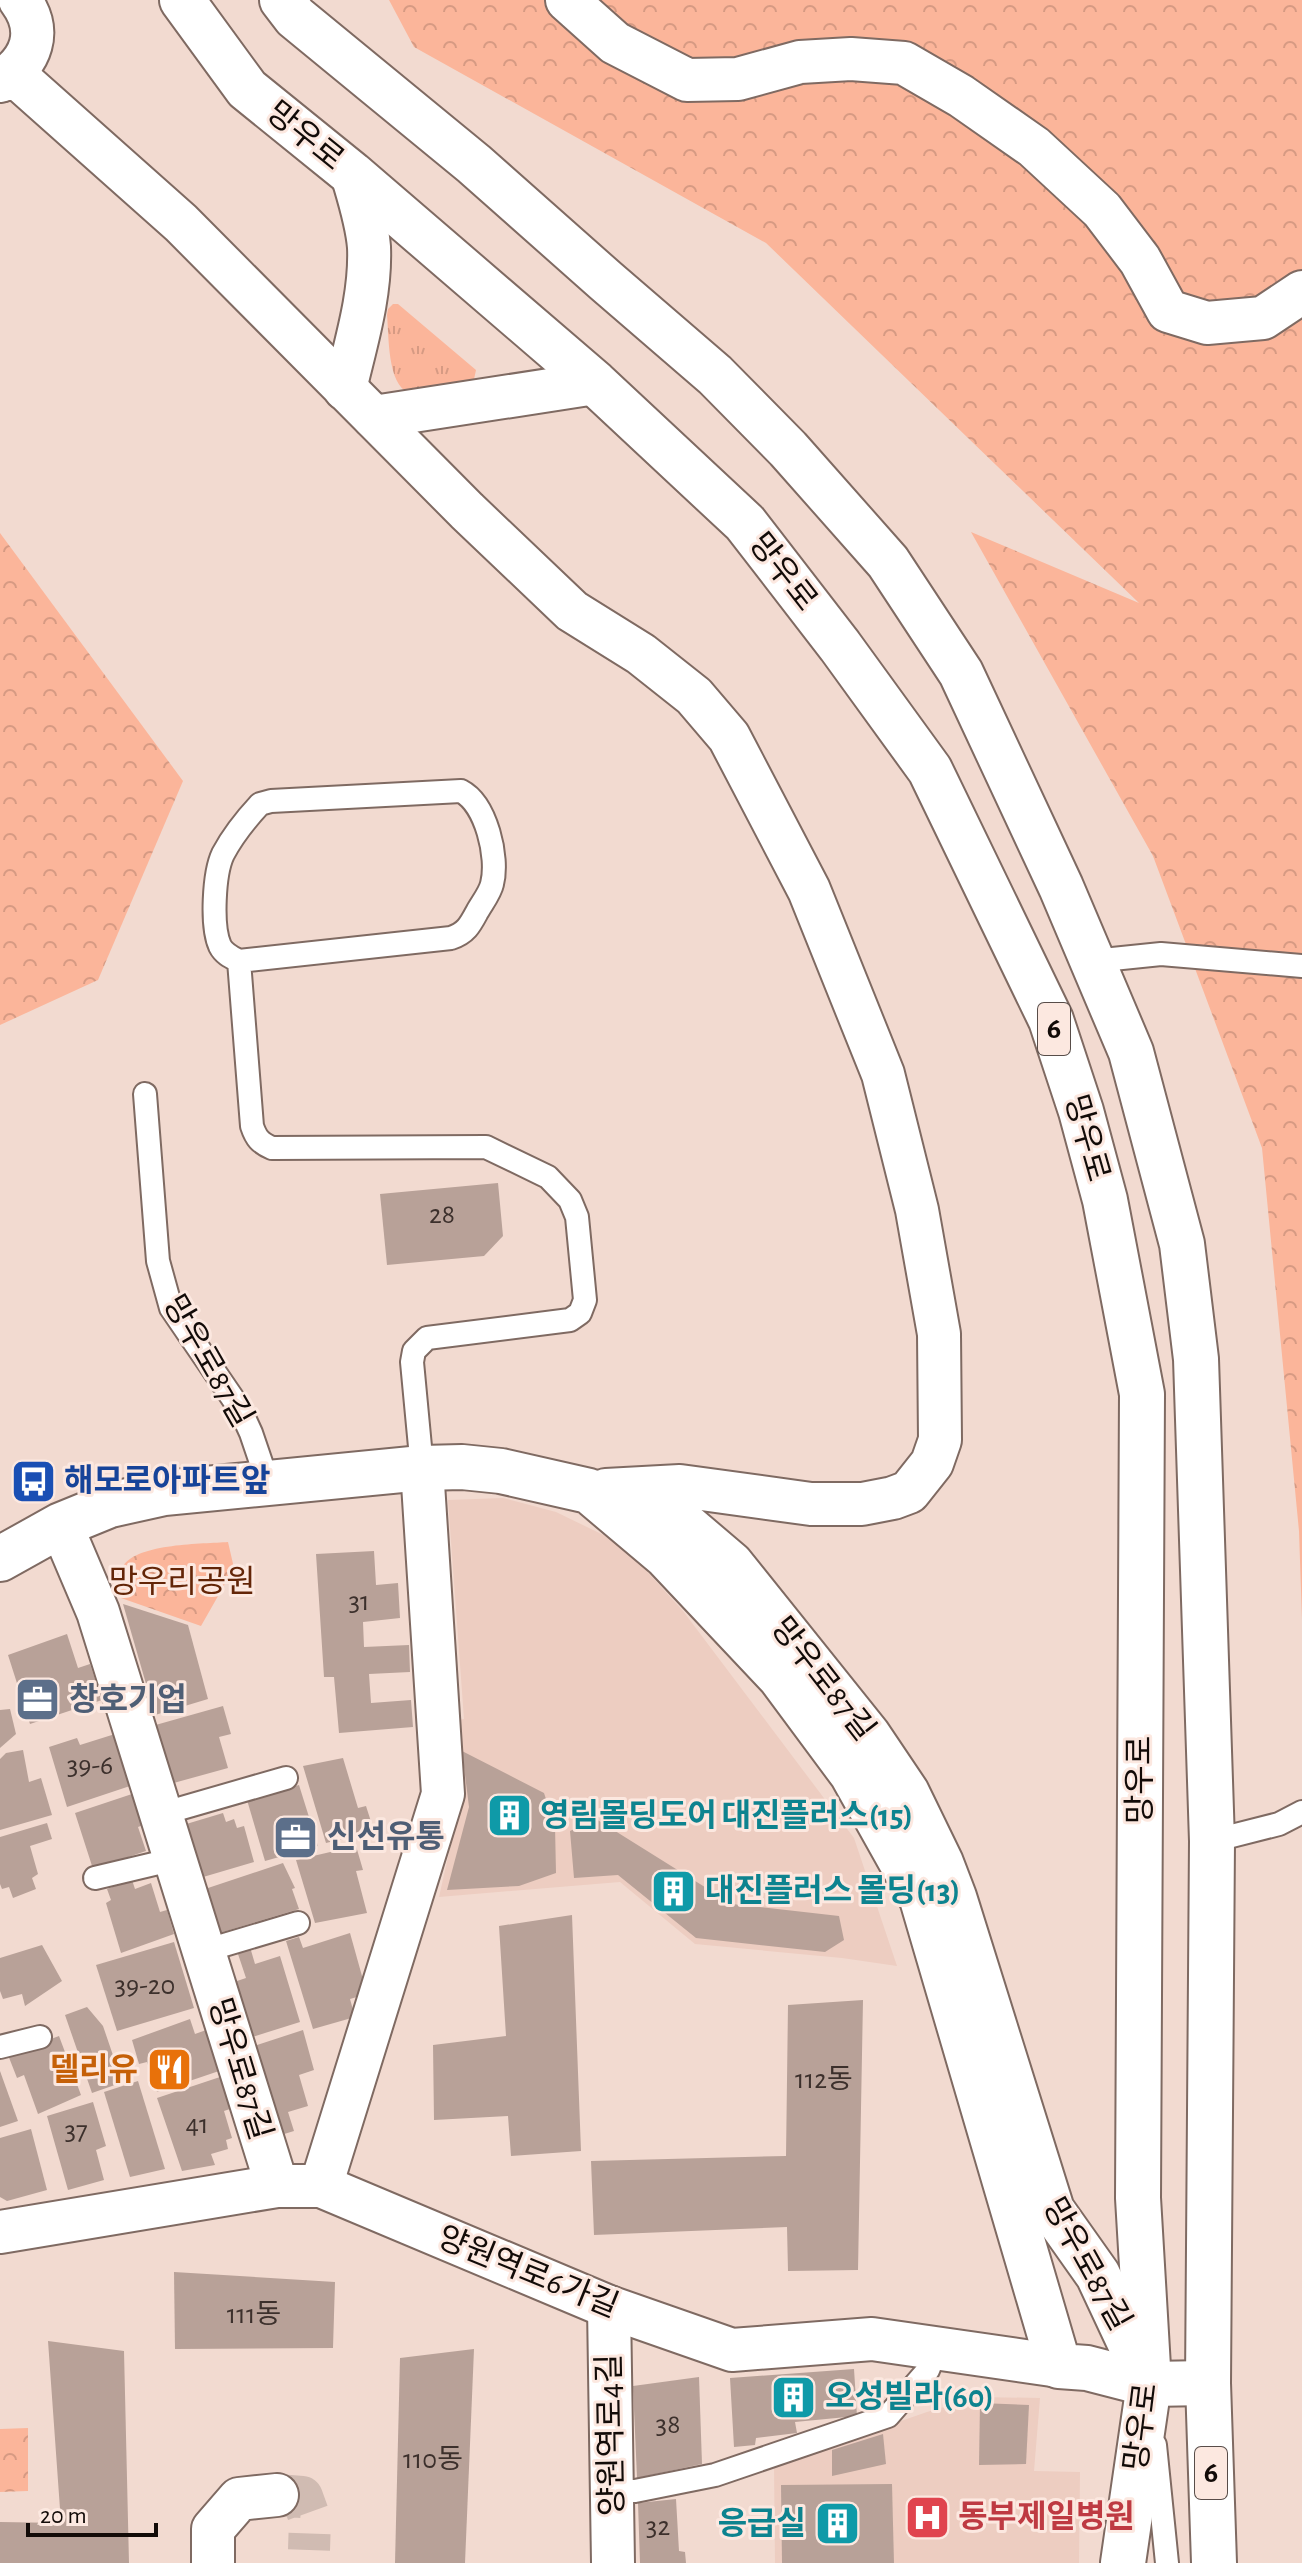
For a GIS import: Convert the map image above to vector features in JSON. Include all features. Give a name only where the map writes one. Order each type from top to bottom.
[{"type":"main road","name":"망우로","points":[[182,0],[247,89],[352,174],[595,383],[745,523],[930,770],[1051,1020],[1081,1111],[1105,1200],[1142,1394],[1138,2198],[1149,2384],[1123,2563]]},
{"type":"main road","name":"망우로","points":[[282,0],[295,17],[474,164],[715,375],[788,449],[888,562],[961,673],[1061,887],[1131,1052],[1182,1244],[1196,1359],[1212,1841],[1208,2383],[1214,2563]]},
{"type":"main road","name":"망우로87길","points":[[0,1559],[61,1525],[110,1505],[164,1493],[422,1468],[462,1467],[501,1471],[651,1506],[684,1524],[731,1564],[868,1735],[907,1793],[954,1897],[1052,2210],[1098,2275],[1149,2384]]},
{"type":"main road","name":"망우로87길","points":[[589,1491],[666,1556],[780,1677],[852,1774],[922,1899],[1059,2366],[1087,2368],[1149,2384]]},
{"type":"main road","points":[[1149,2384],[1208,2383]]},
{"type":"street","points":[[0,80],[15,71],[25,59],[31,43],[32,27],[28,11],[20,0]]},
{"type":"street","points":[[567,0],[615,43],[687,80],[738,79],[800,62],[851,59],[904,63],[961,96],[1034,147],[1102,210],[1140,260],[1168,311],[1207,323],[1263,318],[1302,292]]},
{"type":"street","points":[[0,80],[18,78],[169,213],[572,611],[641,654],[694,696],[729,737],[809,890],[877,1060],[917,1210],[939,1334],[940,1440],[932,1463],[909,1492],[862,1504],[811,1504],[680,1486],[589,1491]]},
{"type":"street","points":[[352,174],[365,217],[369,245],[369,273],[361,323],[359,403]]},
{"type":"street","points":[[359,403],[595,383]]},
{"type":"street","points":[[321,2186],[443,1794],[422,1468]]},
{"type":"street","name":"망우로87길","points":[[61,1525],[98,1612],[277,2186]]},
{"type":"street","name":"양원역로6가길","points":[[0,2232],[277,2186],[321,2186],[609,2307],[732,2350],[872,2339],[1059,2366]]},
{"type":"street","name":"양원역로4길","points":[[609,2307],[613,2563]]},
{"type":"street","points":[[213,2563],[213,2529],[239,2499],[277,2495]]},
{"type":"lane","points":[[461,791],[476,804],[488,831],[492,887],[462,935],[239,961],[225,954],[217,936],[215,900],[218,869],[224,854],[260,804],[461,791]]},
{"type":"lane","points":[[1093,961],[1161,954],[1302,966]]},
{"type":"lane","points":[[239,961],[252,1126],[255,1137],[262,1144],[272,1148],[486,1147],[548,1177],[563,1189],[577,1217],[585,1286],[585,1300],[580,1313],[570,1320],[427,1338],[414,1351],[412,1362],[422,1468]]},
{"type":"lane","name":"망우로87길","points":[[145,1094],[158,1261],[164,1286],[171,1308],[240,1409],[268,1483]]},
{"type":"lane","points":[[161,1814],[286,1778]]},
{"type":"lane","points":[[1212,1841],[1279,1824],[1302,1812]]},
{"type":"lane","points":[[95,1878],[175,1859]]},
{"type":"lane","points":[[204,1951],[298,1923]]},
{"type":"lane","points":[[0,2047],[40,2037]]},
{"type":"lane","points":[[612,2491],[635,2491],[715,2475],[888,2416],[928,2370],[937,2348]]},
{"type":"lane","points":[[1149,2384],[1167,2563]]},
{"type":"shaded area","points":[[503,1498],[556,1512],[622,1544],[683,1611],[854,1838],[897,1966],[695,1944],[620,1882],[439,1897],[460,1804],[453,1721],[464,1719],[448,1500]]},
{"type":"shaded area","name":"동부제일병원","points":[[978,2397],[1040,2398],[1034,2471],[1080,2472],[1079,2563],[775,2563],[774,2465]]},
{"type":"green space","points":[[389,0],[1302,0],[1302,1620],[1299,1531],[1262,1148],[1153,856],[971,532],[1139,603],[766,243],[414,47]]},
{"type":"green space","points":[[393,304],[398,304],[476,370],[473,384],[409,393],[402,388],[393,370],[389,347],[387,315]]},
{"type":"green space","points":[[0,533],[183,781],[98,980],[0,1025]]},
{"type":"green space","name":"망우리공원","points":[[228,1542],[234,1568],[201,1626],[121,1598],[121,1569],[131,1558],[172,1546]]},
{"type":"green space","points":[[28,2428],[28,2491],[0,2492],[0,2429]]},
{"type":"building","points":[[498,1183],[503,1236],[484,1256],[387,1265],[380,1194]]},
{"type":"building","points":[[374,1551],[376,1585],[398,1583],[400,1618],[363,1622],[364,1647],[409,1645],[410,1672],[369,1674],[371,1703],[411,1700],[413,1727],[339,1733],[334,1677],[324,1677],[316,1554]]},
{"type":"building","points":[[123,1604],[188,1625],[208,1699],[155,1715]]},
{"type":"building","points":[[67,1634],[78,1668],[90,1664],[102,1700],[30,1724],[8,1655]]},
{"type":"building","points":[[223,1706],[231,1734],[219,1737],[228,1768],[170,1784],[152,1726]]},
{"type":"building","points":[[10,1709],[16,1734],[0,1748],[0,1710]]},
{"type":"building","points":[[115,1734],[130,1786],[67,1807],[49,1747],[77,1738],[80,1745]]},
{"type":"building","points":[[23,1750],[29,1782],[41,1778],[52,1815],[0,1830],[0,1759],[6,1753]]},
{"type":"building","name":"영림몰딩도어 대진플러스(15)","points":[[462,1751],[544,1793],[555,1826],[556,1873],[519,1886],[447,1890],[469,1807]]},
{"type":"building","points":[[343,1758],[358,1808],[366,1806],[374,1831],[326,1843],[303,1766]]},
{"type":"building","points":[[299,1785],[318,1846],[265,1861],[247,1800]]},
{"type":"building","points":[[135,1793],[146,1824],[138,1827],[146,1851],[93,1869],[75,1813]]},
{"type":"building","points":[[223,1813],[226,1822],[234,1819],[237,1828],[244,1826],[254,1862],[193,1880],[183,1825]]},
{"type":"building","name":"대진플러스 몰딩(13)","points":[[596,1819],[732,1904],[839,1916],[844,1940],[825,1952],[696,1938],[618,1875],[574,1878],[570,1831]]},
{"type":"building","points":[[47,1823],[52,1839],[30,1846],[38,1874],[32,1878],[36,1889],[13,1898],[9,1887],[2,1889],[0,1884],[0,1837]]},
{"type":"building","points":[[356,1846],[363,1870],[356,1871],[367,1913],[315,1923],[296,1860]]},
{"type":"building","points":[[283,1863],[295,1888],[292,1889],[299,1909],[216,1934],[202,1890]]},
{"type":"building","points":[[132,1880],[135,1889],[151,1883],[160,1912],[167,1910],[174,1934],[121,1953],[106,1903],[111,1900],[107,1889]]},
{"type":"building","points":[[572,1915],[581,2151],[511,2156],[508,2116],[434,2120],[433,2045],[506,2036],[499,1926]]},
{"type":"building","points":[[350,1933],[367,1994],[350,1999],[355,2017],[313,2029],[286,1941],[299,1937],[303,1948]]},
{"type":"building","points":[[174,1942],[194,2008],[117,2031],[96,1965]]},
{"type":"building","points":[[42,1945],[62,1981],[25,2006],[22,1994],[3,1999],[0,1991],[0,1958]]},
{"type":"building","points":[[250,1947],[255,1964],[280,1956],[300,2022],[249,2038],[231,1983],[246,1978],[237,1951]]},
{"type":"building","points":[[863,2000],[858,2270],[788,2271],[787,2227],[594,2235],[591,2161],[786,2156],[788,2005]]},
{"type":"building","points":[[87,2007],[103,2026],[116,2064],[121,2064],[132,2079],[92,2093],[65,2015]]},
{"type":"building","points":[[190,2019],[195,2034],[209,2029],[222,2070],[157,2092],[147,2062],[139,2064],[132,2040]]},
{"type":"building","points":[[303,2030],[314,2070],[299,2075],[308,2106],[288,2112],[294,2131],[271,2138],[248,2048]]},
{"type":"building","points":[[59,2036],[81,2095],[38,2114],[24,2075],[17,2078],[8,2055]]},
{"type":"building","points":[[0,2071],[18,2121],[0,2127]]},
{"type":"building","points":[[220,2077],[230,2109],[224,2111],[232,2138],[226,2140],[228,2149],[211,2154],[215,2165],[182,2171],[157,2098]]},
{"type":"building","points":[[138,2081],[165,2169],[130,2177],[104,2092]]},
{"type":"building","points":[[93,2102],[106,2146],[96,2150],[104,2180],[68,2190],[47,2116]]},
{"type":"building","points":[[31,2129],[47,2190],[7,2201],[0,2197],[0,2138]]},
{"type":"building","points":[[174,2272],[335,2282],[333,2348],[175,2349]]},
{"type":"building","points":[[48,2341],[124,2351],[129,2563],[0,2563],[0,2522],[61,2523]]},
{"type":"building","points":[[474,2349],[465,2563],[395,2563],[400,2358]]},
{"type":"building","name":"오성빌라(60)","points":[[854,2369],[857,2416],[795,2422],[797,2433],[756,2438],[755,2445],[734,2447],[730,2378]]},
{"type":"building","points":[[699,2377],[702,2464],[637,2478],[633,2386]]},
{"type":"building","points":[[980,2403],[1029,2405],[1026,2464],[979,2465]]},
{"type":"building","points":[[883,2434],[886,2464],[832,2476],[832,2450]]},
{"type":"building","name":"응급실","points":[[892,2484],[894,2563],[782,2563],[781,2485]]},
{"type":"building","points":[[676,2499],[679,2551],[685,2552],[686,2563],[640,2563],[638,2503]]},
{"type":"tunnel","points":[[277,2495],[302,2497],[310,2519],[309,2550]]},
{"type":"place","name":"해모로아파트앞","points":[[33,1481]]},
{"type":"place","name":"창호기업","points":[[38,1700]]},
{"type":"place","name":"영림몰딩도어 대진플러스(15)","points":[[509,1816]]},
{"type":"place","name":"신선유통","points":[[296,1837]]},
{"type":"place","name":"대진플러스 몰딩(13)","points":[[674,1891]]},
{"type":"place","name":"델리유","points":[[169,2070]]},
{"type":"place","name":"오성빌라(60)","points":[[794,2397]]},
{"type":"place","name":"동부제일병원","points":[[927,2517]]},
{"type":"place","name":"응급실","points":[[837,2524]]}]
